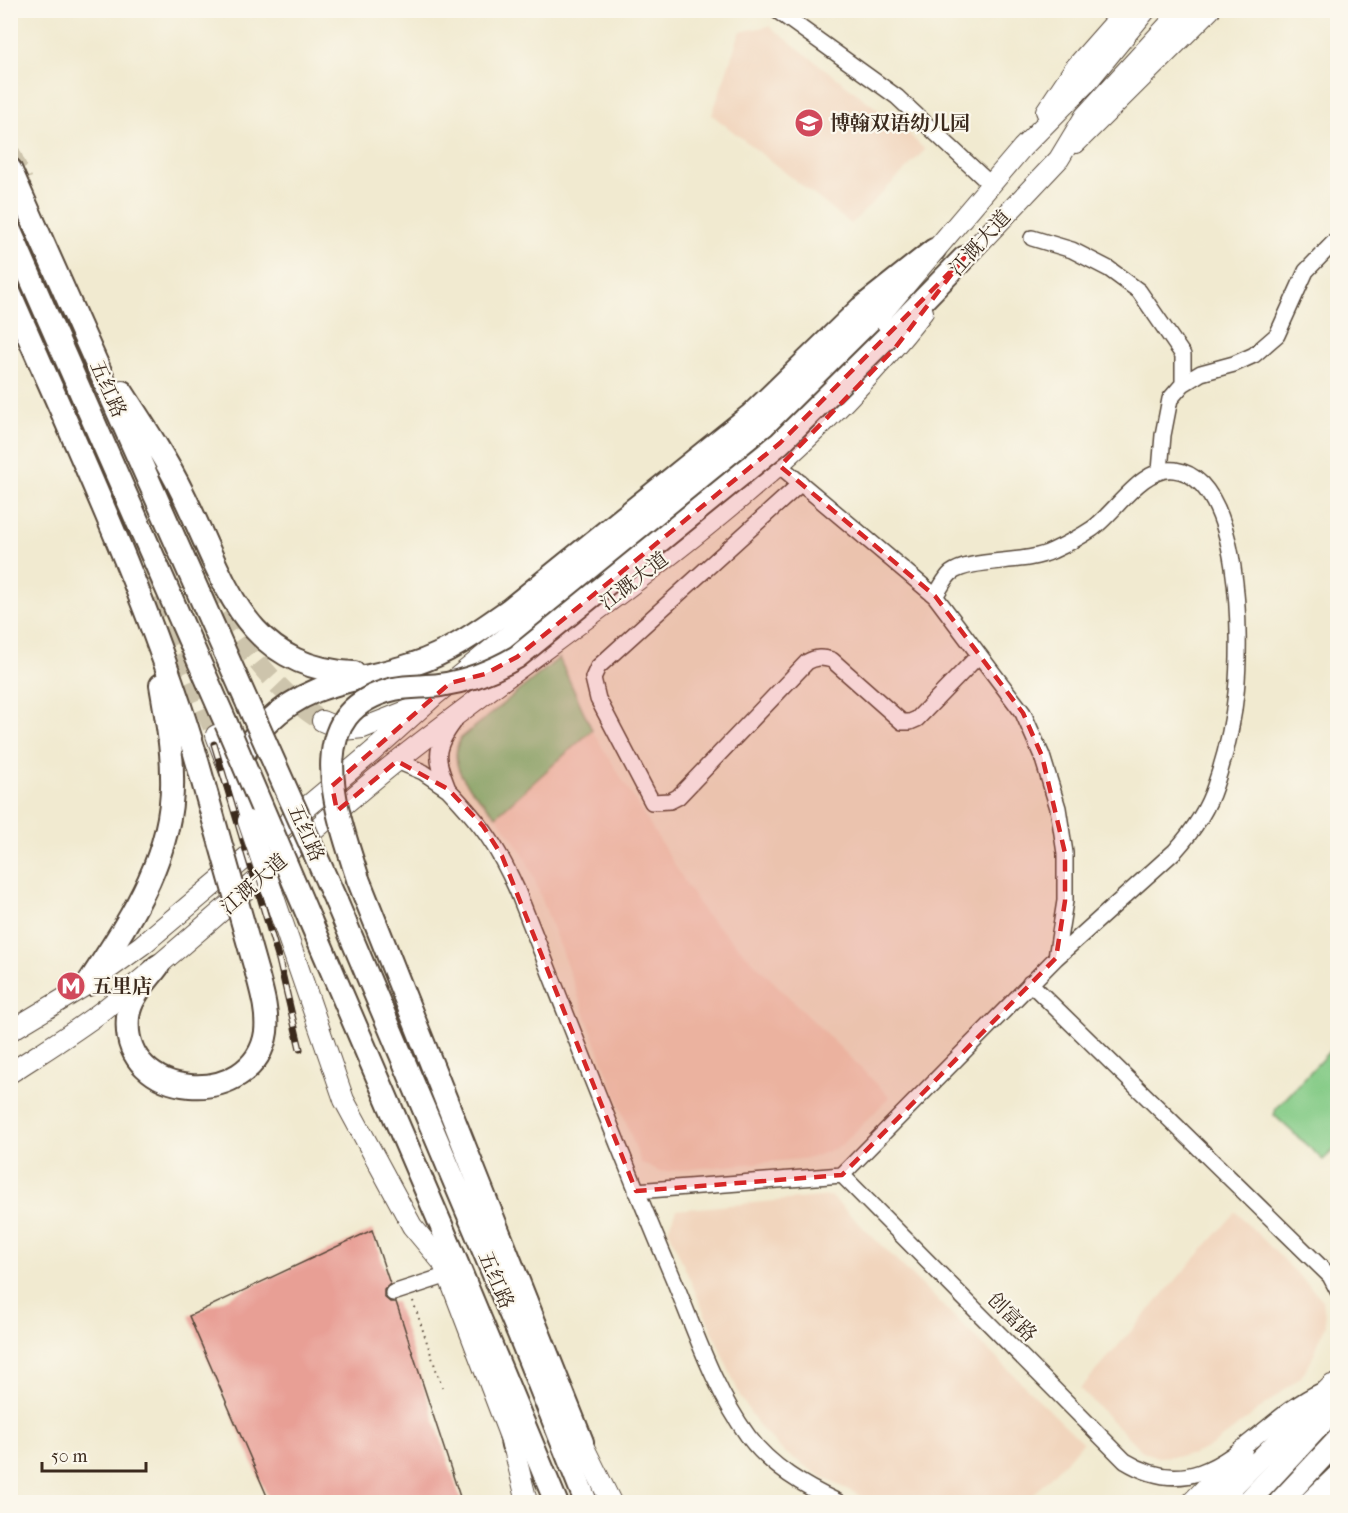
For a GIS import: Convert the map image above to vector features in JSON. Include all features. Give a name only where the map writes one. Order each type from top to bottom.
[{"type":"highway","name":"五红路","points":[[10,169],[336,901],[519,1334],[586,1503]]},
{"type":"highway","name":"五红路","points":[[10,231],[221,729],[310,920],[556,1503]]},
{"type":"highway","points":[[238,794],[237,774],[244,750],[259,731],[290,702],[323,687],[413,664],[448,650],[509,610],[752,414],[861,308],[934,250]]},
{"type":"highway","points":[[582,1442],[358,879],[333,794],[332,752],[338,733],[359,705],[372,696],[394,690],[439,685],[485,674],[517,657],[780,442],[964,258]]},
{"type":"highway","points":[[10,294],[136,585],[172,680],[194,750],[265,1005],[266,1033],[256,1058],[240,1072],[217,1084],[192,1088],[169,1084],[151,1073],[137,1056],[130,1039],[128,1017],[133,999],[158,966]]},
{"type":"highway","points":[[83,332],[154,441],[183,495],[231,598],[260,634],[280,650],[322,670],[359,674],[388,671]]},
{"type":"highway","points":[[88,984],[132,916],[151,879],[168,818],[173,778],[169,730],[160,676],[136,585]]},
{"type":"highway","points":[[495,1225],[519,1334]]},
{"type":"highway","points":[[445,1268],[497,1359],[513,1445]]},
{"type":"highway","points":[[1248,1503],[1336,1391]]},
{"type":"highway","points":[[1284,1499],[1338,1440]]},
{"type":"highway","points":[[1311,1503],[1338,1476]]},
{"type":"highway","points":[[1334,1503],[1338,1497]]},
{"type":"main road","points":[[1022,148],[1074,69],[1126,10]]},
{"type":"main road","name":"江溉大道","points":[[10,1031],[88,984],[142,945],[372,753],[427,702],[767,425],[874,321],[1022,148],[1088,81],[1146,10]]},
{"type":"main road","name":"江溉大道","points":[[10,1073],[101,1012],[398,761],[558,641],[780,466],[895,348],[964,258],[1059,159],[1085,116],[1182,10]]},
{"type":"main road","points":[[1059,159],[1099,123],[1210,10]]},
{"type":"main road","points":[[322,721],[343,730],[363,728],[427,702]]},
{"type":"main road","points":[[221,729],[238,794],[344,1100],[412,1226],[445,1268],[513,1445],[527,1503]]},
{"type":"main road","points":[[519,1334],[582,1442],[611,1503]]},
{"type":"main road","points":[[1218,1503],[1336,1391]]},
{"type":"main road","points":[[1192,1502],[1242,1450]]},
{"type":"street","points":[[776,10],[897,97],[990,184]]},
{"type":"street","points":[[1032,238],[1072,250],[1109,269],[1139,291],[1183,355],[1183,384]]},
{"type":"street","points":[[1160,471],[1163,435],[1170,399],[1183,384],[1201,373],[1234,364],[1254,355],[1277,335],[1306,271],[1332,241],[1338,238]]},
{"type":"street","points":[[780,466],[935,596],[1023,713],[1042,756],[1058,808],[1065,853],[1065,902],[1056,958]]},
{"type":"street","points":[[636,1191],[842,1175],[1030,983],[1175,851],[1204,813],[1223,760],[1236,693],[1238,599],[1231,552],[1220,515],[1206,492],[1189,476],[1175,470],[1160,471],[1136,486],[1093,528],[1050,552],[1002,563],[969,566],[951,574],[935,596]]},
{"type":"street","points":[[801,483],[598,667],[593,678],[598,699],[652,802],[670,801],[678,797],[807,662],[823,657],[832,660],[902,722],[910,722],[917,719],[980,655]]},
{"type":"street","points":[[448,789],[437,752],[442,738],[460,714]]},
{"type":"street","points":[[398,761],[423,772],[448,789],[483,826],[502,856],[636,1191],[727,1404],[749,1438],[777,1466],[813,1491],[838,1503]]},
{"type":"street","points":[[1030,983],[1334,1279],[1338,1291]]},
{"type":"street","name":"创富路","points":[[842,1175],[1125,1461],[1154,1476],[1184,1478],[1213,1469],[1242,1450],[1284,1413],[1336,1391]]},
{"type":"street","points":[[393,1293],[409,1288],[445,1268]]},
{"type":"path","points":[[409,1288],[442,1387]]},
{"type":"highlighted area","points":[[964,258],[895,348],[780,466],[935,596],[1023,713],[1042,756],[1065,853],[1065,901],[1056,958],[842,1175],[636,1191],[502,856],[483,826],[448,789],[397,761],[337,811],[332,786],[450,683],[485,674],[517,657],[780,443]]},
{"type":"shaded area","name":"博翰双语幼儿园","points":[[769,26],[906,131],[925,150],[851,224],[712,115],[740,32]]},
{"type":"shaded area","points":[[592,730],[704,913],[890,1097],[841,1146],[811,1158],[660,1172],[641,1163],[530,868],[516,842],[496,816]]},
{"type":"shaded area","points":[[831,1196],[1083,1443],[1026,1502],[873,1502],[822,1477],[784,1452],[760,1428],[741,1398],[668,1229],[676,1210]]},
{"type":"shaded area","points":[[1236,1212],[1323,1300],[1326,1324],[1311,1361],[1301,1377],[1212,1446],[1191,1455],[1157,1457],[1141,1450],[1080,1389]]},
{"type":"green space","points":[[559,658],[592,730],[496,816],[472,790],[460,771],[456,761],[456,751],[460,739]]},
{"type":"green space","points":[[1337,1043],[1337,1147],[1323,1160],[1274,1115],[1276,1109]]},
{"type":"building","points":[[372,1230],[390,1284],[384,1290],[384,1297],[390,1302],[396,1302],[462,1503],[270,1503],[189,1316]]},
{"type":"tunnel","points":[[10,152],[23,181]]},
{"type":"tunnel","points":[[26,295],[216,735]]},
{"type":"tunnel","points":[[194,561],[219,606],[248,650],[282,689],[322,721]]},
{"type":"railway","points":[[214,744],[279,960],[300,1049]]},
{"type":"place","name":"博翰双语幼儿园","points":[[809,123]]},
{"type":"place","name":"五里店","points":[[71,986]]}]
